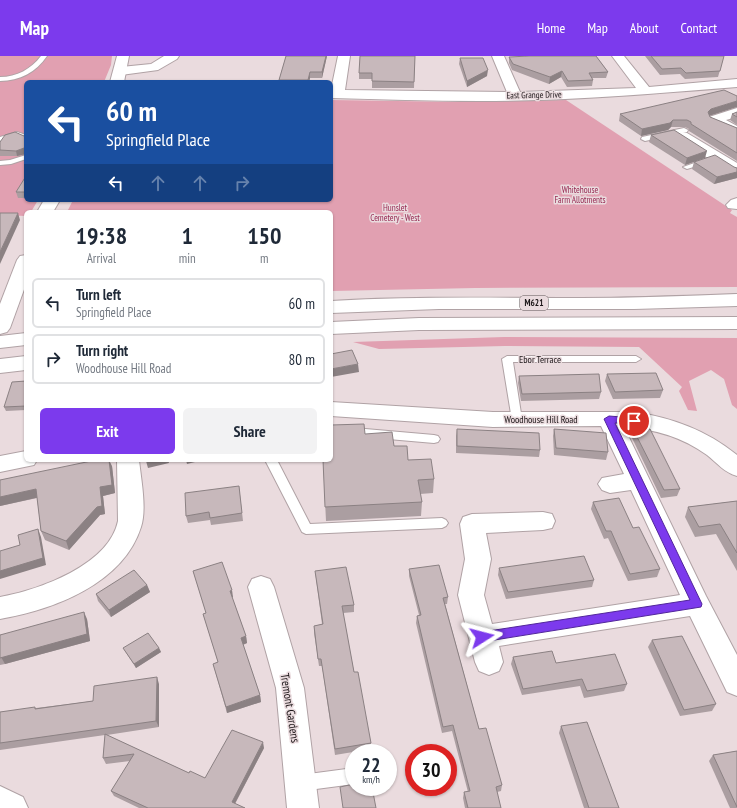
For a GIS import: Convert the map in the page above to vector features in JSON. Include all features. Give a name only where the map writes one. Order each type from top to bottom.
[{"type":"main road","points":[[123,56],[119,76],[154,67],[173,56]]},
{"type":"main road","points":[[334,94],[344,56]]},
{"type":"main road","points":[[498,56],[515,95]]},
{"type":"main road","points":[[618,56],[645,91]]},
{"type":"main road","name":"East Grange Drive","points":[[334,94],[444,96],[576,95],[737,83]]},
{"type":"main road","points":[[732,114],[714,120],[737,131]]},
{"type":"main road","points":[[680,131],[737,170]]},
{"type":"main road","points":[[24,265],[1,324],[24,338]]},
{"type":"main road","name":"M621","points":[[333,307],[452,302],[620,303],[737,300]]},
{"type":"main road","name":"M621","points":[[333,328],[419,324],[737,323]]},
{"type":"main road","points":[[0,366],[24,363]]},
{"type":"main road","name":"Woodhouse Hill Road","points":[[333,409],[517,420],[609,419],[646,422],[670,426],[691,435],[713,448],[737,468]]},
{"type":"main road","points":[[609,419],[697,604],[737,683]]},
{"type":"main road","points":[[0,464],[24,459]]},
{"type":"main road","points":[[0,608],[18,606],[60,591],[91,571],[112,555],[129,526],[130,490],[128,462]]},
{"type":"main road","points":[[610,484],[638,481]]},
{"type":"main road","points":[[489,662],[471,595],[478,559],[472,524],[542,521]]},
{"type":"main road","name":"Tremont Gardens","points":[[261,587],[290,688],[302,796]]},
{"type":"main road","points":[[482,637],[697,604]]},
{"type":"main road","points":[[0,802],[12,808]]},
{"type":"lane","points":[[0,79],[14,78],[22,75],[40,62],[44,56]]},
{"type":"lane","points":[[645,139],[680,131]]},
{"type":"lane","points":[[0,138],[17,134],[24,137]]},
{"type":"lane","points":[[0,163],[11,162],[24,158]]},
{"type":"lane","points":[[687,167],[718,158]]},
{"type":"lane","name":"Ebor Terrace","points":[[517,420],[507,359],[636,359]]},
{"type":"lane","points":[[333,430],[434,439]]},
{"type":"lane","points":[[272,462],[306,529],[442,523]]},
{"type":"lane","points":[[302,796],[345,779]]},
{"type":"green space","points":[[0,56],[112,56],[111,65],[105,80],[24,80],[24,202],[37,202],[32,210],[24,210],[24,216],[0,215]]},
{"type":"green space","points":[[333,100],[462,102],[566,100],[732,210],[730,213],[737,217],[737,287],[475,288],[333,291],[333,210],[68,210],[72,202],[333,202]]},
{"type":"green space","points":[[504,337],[737,338],[737,409],[732,405],[724,379],[711,370],[689,381],[697,411],[688,410],[679,391],[682,387],[639,347],[505,346],[379,349],[353,342]]},
{"type":"building","points":[[286,56],[326,56],[322,72],[310,72],[308,80],[279,80]]},
{"type":"building","points":[[360,56],[415,56],[414,82],[372,81],[372,73],[359,73]]},
{"type":"building","points":[[596,56],[608,72],[589,73],[593,80],[568,81],[562,71],[550,77],[513,64],[509,57]]},
{"type":"building","points":[[651,56],[724,56],[720,71],[686,73],[681,68],[662,69]]},
{"type":"building","points":[[460,58],[483,58],[488,70],[467,81]]},
{"type":"building","points":[[724,90],[737,96],[737,101],[711,109],[708,112],[710,117],[737,128],[737,153],[687,120],[673,120],[670,123],[642,129],[620,114]]},
{"type":"building","points":[[737,112],[737,117],[732,114]]},
{"type":"building","points":[[674,130],[707,151],[687,158],[651,135]]},
{"type":"building","points":[[15,132],[24,136],[24,148],[16,151],[0,150],[0,142],[5,135]]},
{"type":"building","points":[[715,155],[737,168],[737,172],[717,177],[694,162]]},
{"type":"building","points":[[24,179],[24,192],[16,192]]},
{"type":"building","points":[[0,213],[18,213],[0,252]]},
{"type":"building","points":[[352,350],[358,364],[333,369],[333,354]]},
{"type":"building","points":[[656,373],[663,390],[615,392],[607,374]]},
{"type":"building","points":[[599,374],[601,392],[522,394],[519,376]]},
{"type":"building","points":[[24,381],[24,406],[4,407],[12,382]]},
{"type":"building","points":[[364,424],[365,434],[392,432],[394,446],[407,446],[408,460],[431,459],[434,479],[418,480],[422,502],[325,507],[323,462],[333,462],[333,425]]},
{"type":"building","points":[[457,429],[539,433],[540,450],[457,446]]},
{"type":"building","points":[[554,429],[606,433],[608,452],[556,448]]},
{"type":"building","points":[[650,429],[680,489],[664,490],[634,431]]},
{"type":"building","points":[[86,462],[109,462],[112,485],[100,487],[102,506],[97,507],[66,541],[41,531],[36,489],[0,497],[0,480]]},
{"type":"building","points":[[239,486],[242,513],[210,518],[209,512],[186,516],[185,493]]},
{"type":"building","points":[[619,498],[633,528],[639,527],[660,569],[630,574],[611,531],[606,531],[593,502]]},
{"type":"building","points":[[737,501],[737,553],[720,524],[699,527],[688,507]]},
{"type":"building","points":[[38,529],[43,558],[0,571],[0,551],[20,545],[18,535]]},
{"type":"building","points":[[584,556],[594,580],[508,592],[499,568]]},
{"type":"building","points":[[222,562],[232,590],[230,591],[246,636],[241,638],[260,695],[226,707],[213,664],[218,662],[203,614],[206,613],[193,571]]},
{"type":"building","points":[[439,565],[448,597],[443,598],[479,729],[486,728],[502,785],[496,787],[501,808],[468,808],[464,792],[470,791],[453,725],[443,727],[417,616],[421,615],[409,569]]},
{"type":"building","points":[[346,567],[354,605],[342,606],[354,672],[358,672],[371,743],[345,744],[345,747],[335,749],[321,659],[318,659],[314,626],[323,624],[315,571]]},
{"type":"building","points":[[134,570],[147,585],[109,610],[96,594]]},
{"type":"building","points":[[84,612],[87,634],[0,658],[0,635]]},
{"type":"building","points":[[148,633],[159,648],[134,664],[123,648]]},
{"type":"building","points":[[682,636],[716,704],[684,710],[652,640]]},
{"type":"building","points":[[552,651],[556,663],[615,654],[627,684],[587,691],[582,679],[523,689],[513,657]]},
{"type":"building","points":[[157,677],[156,721],[0,743],[0,712],[93,701],[94,686]]},
{"type":"building","points":[[587,722],[619,808],[589,808],[561,726]]},
{"type":"building","points":[[232,730],[263,742],[232,802],[245,808],[148,808],[111,791],[134,754],[103,758],[105,734],[189,773],[190,771],[205,778]]},
{"type":"building","points":[[737,751],[737,807],[713,755]]},
{"type":"building","points":[[345,786],[345,796],[374,796],[376,808],[343,808],[340,787]]},
{"type":"route","points":[[482,637],[697,604],[609,419],[634,421]]},
{"type":"park label","name":"Whitehouse Farm Allotments","points":[[580,196]]},
{"type":"park label","name":"Hunslet Cemetery - West","points":[[395,214]]}]
